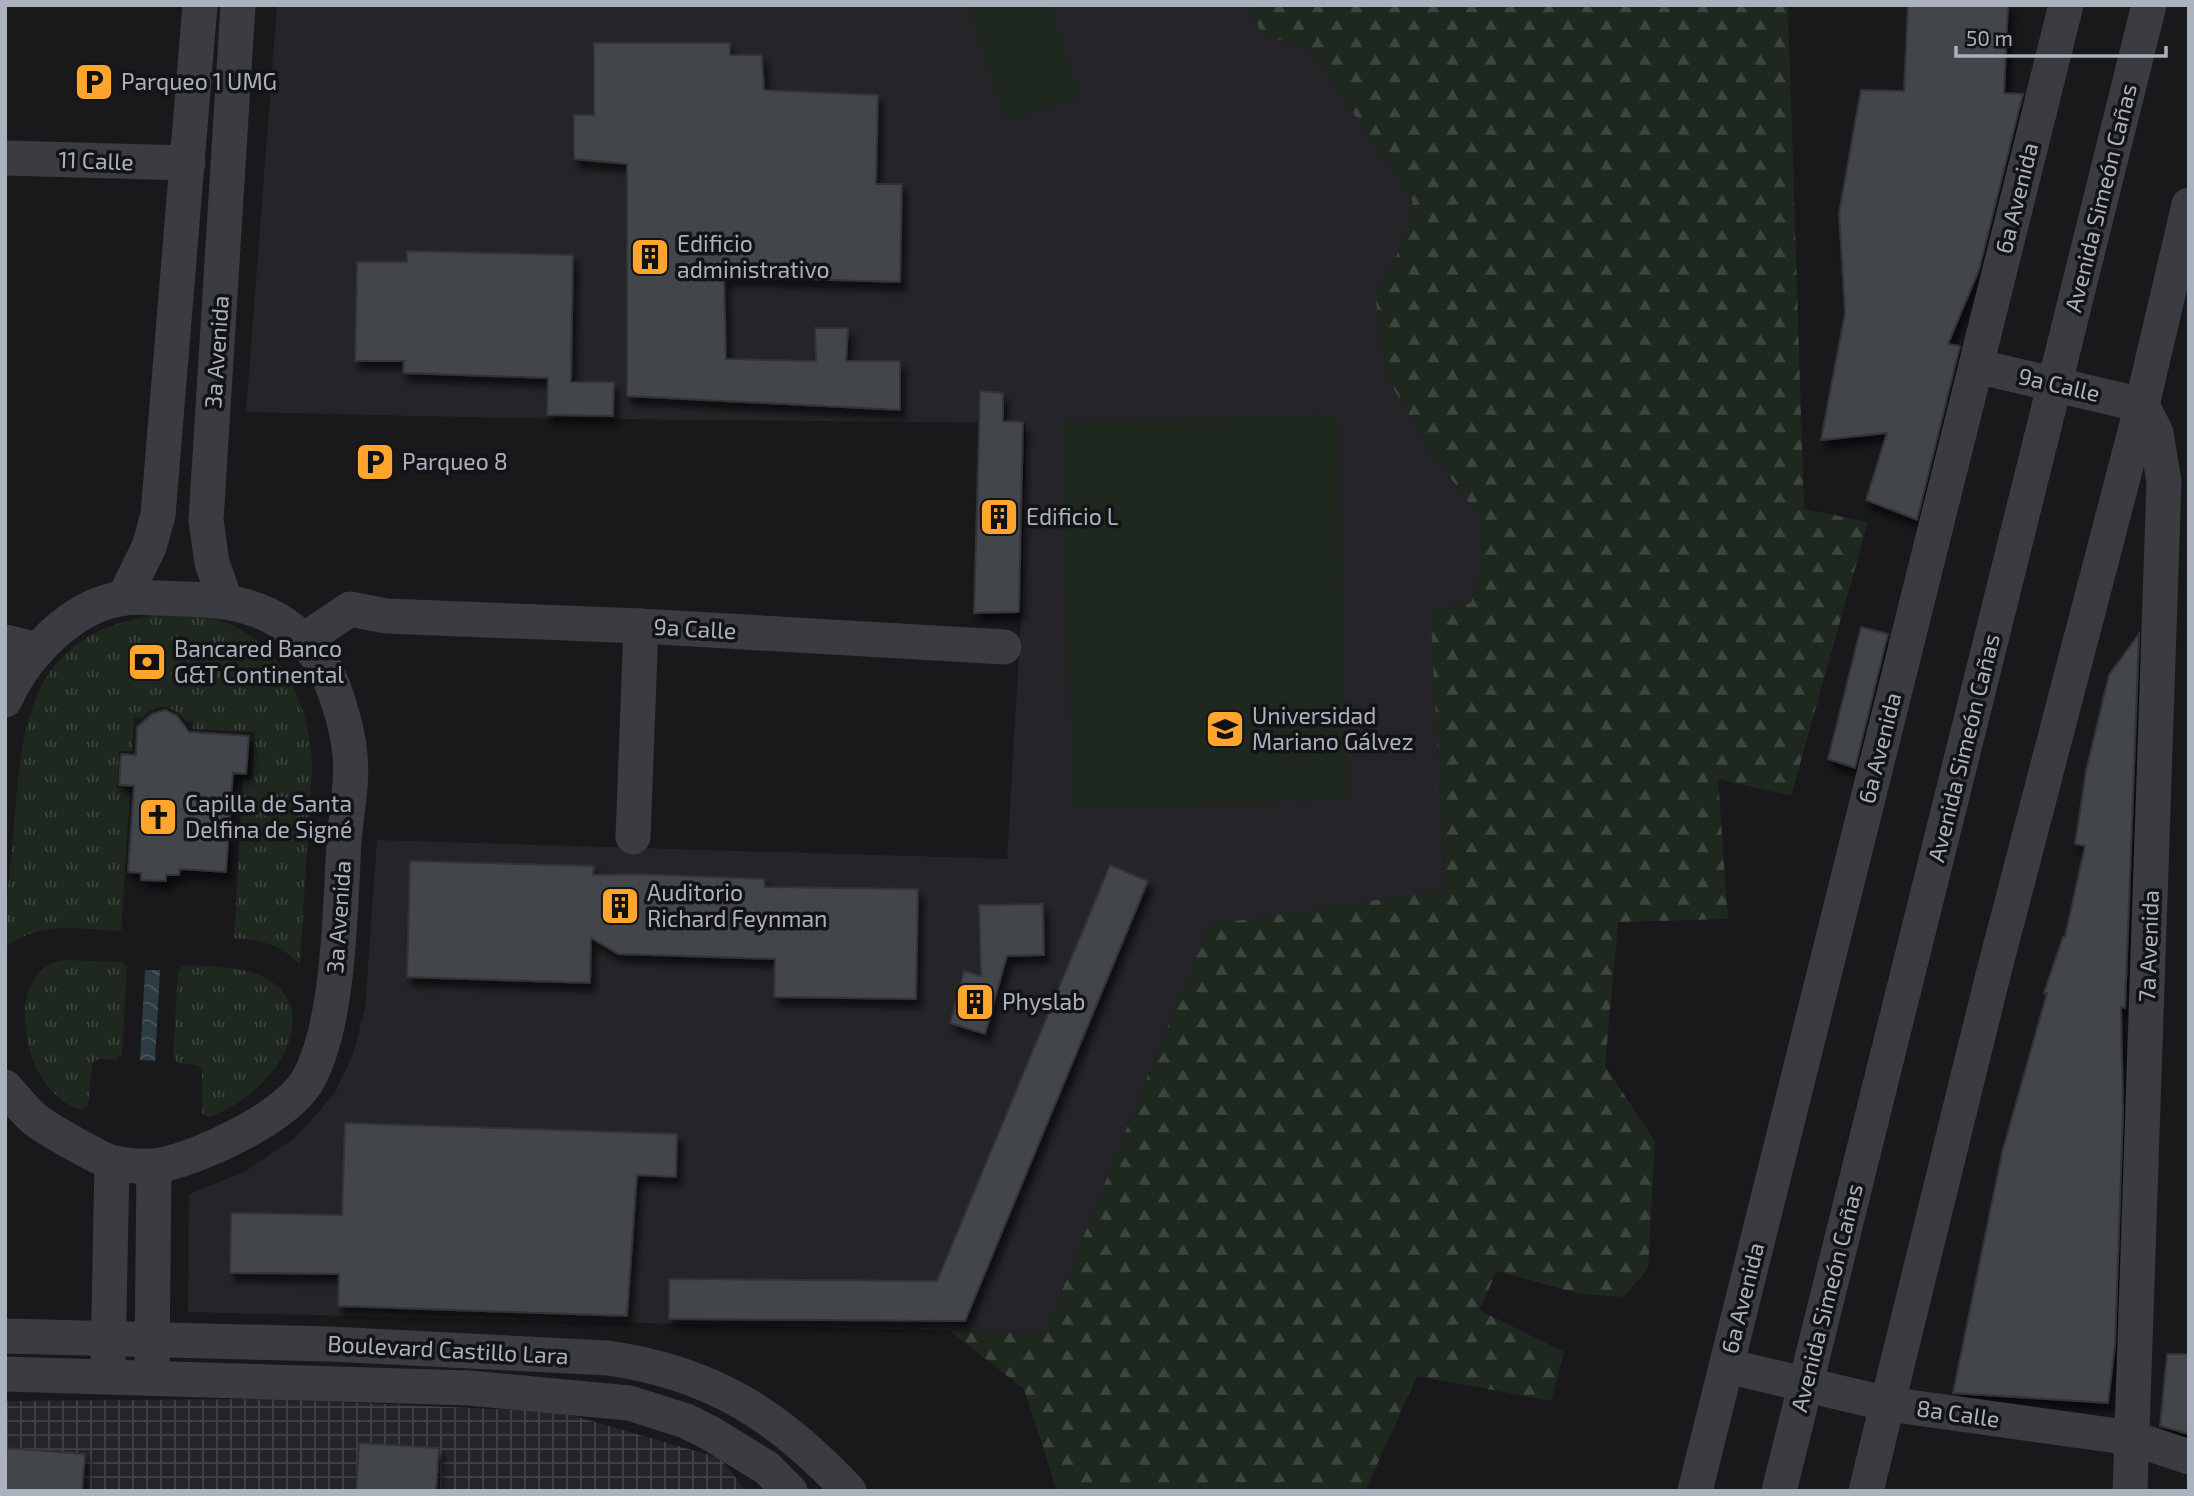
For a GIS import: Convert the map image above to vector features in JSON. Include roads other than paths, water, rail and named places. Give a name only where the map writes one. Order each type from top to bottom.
[{"type":"street","name":"3a Avenida","points":[[124,598],[149,547],[158,515],[200,5]]},
{"type":"street","name":"3a Avenida","points":[[154,1166],[234,1139],[282,1109],[306,1083],[316,1056],[334,984],[351,755],[341,713],[324,666],[310,648],[275,618],[251,606],[225,600],[212,563],[206,520],[238,5]]},
{"type":"street","name":"6a Avenida","points":[[1695,1491],[2066,5]]},
{"type":"street","name":"Avenida Simeón Cañas","points":[[1779,1491],[2149,5]]},
{"type":"street","name":"11 Calle","points":[[5,158],[188,163]]},
{"type":"street","points":[[1866,1491],[1992,979],[2142,405],[2189,205]]},
{"type":"street","name":"9a Calle","points":[[1976,366],[2142,405]]},
{"type":"street","name":"7a Avenida","points":[[2130,1491],[2164,482],[2156,433],[2142,405]]},
{"type":"street","points":[[5,700],[24,666],[22,646],[95,606],[124,598],[225,600]]},
{"type":"street","name":"9a Calle","points":[[310,648],[386,616],[641,626],[1004,647]]},
{"type":"street","points":[[633,837],[641,626]]},
{"type":"street","points":[[5,1087],[37,1121],[112,1163],[154,1166],[152,1377]]},
{"type":"street","points":[[107,1376],[112,1163]]},
{"type":"street","name":"Boulevard Castillo Lara","points":[[5,1336],[330,1344],[469,1350],[638,1363],[697,1379],[762,1412],[821,1460],[849,1491]]},
{"type":"street","points":[[330,1344],[331,1381]]},
{"type":"street","points":[[469,1350],[469,1388]]},
{"type":"street","points":[[629,1403],[638,1363]]},
{"type":"street","name":"8a Calle","points":[[1727,1366],[1888,1404],[2132,1438],[2189,1457]]},
{"type":"street","name":"Boulevard Castillo Lara","points":[[5,1374],[331,1381],[469,1388],[629,1403],[686,1421],[710,1433],[767,1468],[790,1491]]},
{"type":"water","points":[[145,970],[160,970],[155,1061],[140,1060]]},
{"type":"place","name":"Parqueo 1 UMG","points":[[94,82]]},
{"type":"place","name":"Edificio administrativo","points":[[650,257]]},
{"type":"place","name":"Parqueo 8","points":[[375,462]]},
{"type":"place","name":"Edificio L","points":[[999,517]]},
{"type":"place","name":"Bancared Banco G&T Continental","points":[[147,662]]},
{"type":"place","name":"Universidad Mariano Gálvez","points":[[1225,729]]},
{"type":"place","name":"Capilla de Santa Delfina de Signé","points":[[158,817]]},
{"type":"place","name":"Auditorio Richard Feynman","points":[[620,906]]},
{"type":"place","name":"Physlab","points":[[975,1002]]}]
